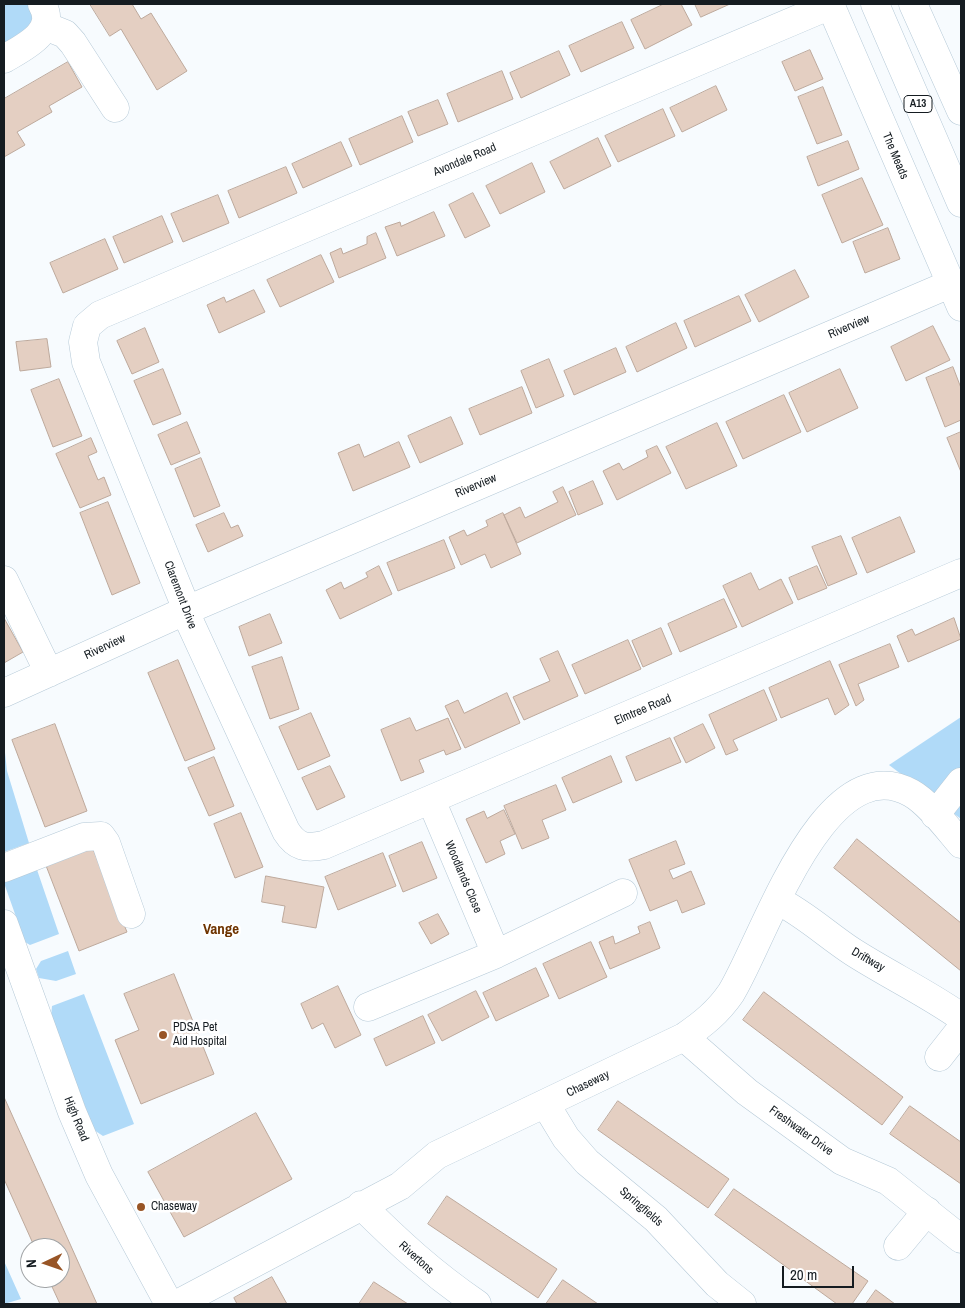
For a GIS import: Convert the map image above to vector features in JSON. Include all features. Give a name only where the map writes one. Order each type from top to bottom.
[{"type":"main road","name":"The Meads","points":[[831,4],[956,295]]},
{"type":"main road","name":"Avondale Road","points":[[100,315],[831,4]]},
{"type":"main road","name":"A13","points":[[875,4],[961,203]]},
{"type":"main road","points":[[913,4],[961,111]]},
{"type":"main road","points":[[4,59],[40,36],[44,15]]},
{"type":"main road","points":[[44,15],[73,43],[115,108]]},
{"type":"main road","name":"Riverview","points":[[4,693],[186,610],[956,295]]},
{"type":"main road","name":"Claremont Drive","points":[[100,315],[87,326],[83,342],[86,362],[188,618],[286,831],[292,840],[301,846],[312,848],[324,845]]},
{"type":"main road","name":"Elmtree Road","points":[[324,845],[961,573]]},
{"type":"main road","points":[[4,580],[49,673]]},
{"type":"main road","points":[[961,782],[935,815],[961,844]]},
{"type":"main road","name":"Chaseway","points":[[177,1304],[400,1186],[437,1155],[546,1105],[684,1037],[711,1018],[731,993],[777,900],[809,841],[838,805],[858,791],[880,786],[911,793],[935,815]]},
{"type":"main road","name":"Woodlands Close","points":[[431,800],[496,954]]},
{"type":"main road","points":[[4,868],[84,837],[101,836],[106,843],[131,914]]},
{"type":"main road","points":[[368,1007],[496,954],[623,893]]},
{"type":"main road","name":"Driftway","points":[[777,900],[796,910],[853,952],[935,999],[961,1017]]},
{"type":"main road","name":"High Road","points":[[4,924],[76,1120],[100,1176],[169,1304]]},
{"type":"main road","points":[[939,1058],[961,1028]]},
{"type":"main road","name":"Freshwater Drive","points":[[684,1037],[746,1092],[842,1161],[888,1181],[961,1239]]},
{"type":"main road","name":"Springfields","points":[[546,1105],[566,1138],[587,1162],[656,1219],[717,1284],[742,1304]]},
{"type":"main road","name":"Rivertons","points":[[361,1205],[407,1251],[435,1275],[477,1304]]},
{"type":"main road","points":[[898,1246],[927,1211]]},
{"type":"shaded area","points":[[4,4],[32,4],[34,25],[4,48]]},
{"type":"shaded area","points":[[961,717],[961,819],[889,765]]},
{"type":"shaded area","points":[[4,743],[7,771],[29,843],[4,852]]},
{"type":"shaded area","points":[[34,861],[59,934],[30,945],[25,942],[4,883],[4,872]]},
{"type":"shaded area","points":[[68,951],[76,974],[56,981],[39,978],[36,969],[41,961]]},
{"type":"shaded area","points":[[84,994],[134,1124],[103,1136],[94,1130],[51,1017],[52,1006]]},
{"type":"shaded area","points":[[4,1261],[21,1299],[4,1304]]},
{"type":"building","points":[[90,4],[132,4],[141,19],[151,13],[187,71],[157,90],[121,29],[110,36]]},
{"type":"building","points":[[664,4],[681,4],[692,25],[645,49],[631,20]]},
{"type":"building","points":[[695,4],[730,4],[701,17]]},
{"type":"building","points":[[622,22],[634,48],[581,72],[569,46]]},
{"type":"building","points":[[810,50],[823,79],[795,91],[782,62]]},
{"type":"building","points":[[559,51],[570,75],[521,98],[510,73]]},
{"type":"building","points":[[68,62],[82,87],[49,106],[52,112],[17,132],[25,145],[4,157],[4,99]]},
{"type":"building","points":[[502,71],[513,99],[458,122],[447,94]]},
{"type":"building","points":[[716,86],[727,110],[682,132],[670,108]]},
{"type":"building","points":[[823,87],[842,135],[817,144],[798,97]]},
{"type":"building","points":[[438,100],[448,124],[418,136],[408,112]]},
{"type":"building","points":[[663,109],[675,136],[618,162],[605,136]]},
{"type":"building","points":[[402,116],[413,142],[360,165],[349,139]]},
{"type":"building","points":[[598,138],[611,166],[564,189],[550,162]]},
{"type":"building","points":[[848,141],[859,169],[818,186],[807,157]]},
{"type":"building","points":[[341,142],[352,166],[303,188],[292,164]]},
{"type":"building","points":[[532,163],[545,192],[500,214],[486,186]]},
{"type":"building","points":[[286,167],[297,193],[239,218],[228,191]]},
{"type":"building","points":[[862,178],[883,225],[842,243],[822,195]]},
{"type":"building","points":[[473,193],[490,226],[465,238],[449,205]]},
{"type":"building","points":[[218,195],[229,223],[183,242],[171,214]]},
{"type":"building","points":[[434,212],[445,236],[397,256],[385,227],[400,222],[401,226]]},
{"type":"building","points":[[162,216],[173,242],[124,263],[113,237]]},
{"type":"building","points":[[888,228],[900,259],[865,273],[853,242]]},
{"type":"building","points":[[376,233],[386,258],[339,278],[330,253],[341,248],[343,254],[367,244],[367,237]]},
{"type":"building","points":[[105,239],[118,269],[63,293],[50,263]]},
{"type":"building","points":[[321,255],[334,282],[280,307],[267,280]]},
{"type":"building","points":[[795,270],[809,297],[759,322],[745,295]]},
{"type":"building","points":[[254,290],[265,312],[219,333],[207,305],[224,297],[226,302]]},
{"type":"building","points":[[739,296],[751,321],[695,347],[684,321]]},
{"type":"building","points":[[676,323],[687,348],[637,372],[626,347]]},
{"type":"building","points":[[933,326],[950,360],[906,381],[891,347]]},
{"type":"building","points":[[145,328],[159,362],[132,374],[117,341]]},
{"type":"building","points":[[47,339],[51,367],[20,371],[16,342]]},
{"type":"building","points":[[616,348],[626,372],[574,395],[564,371]]},
{"type":"building","points":[[549,359],[564,396],[536,408],[521,371]]},
{"type":"building","points":[[953,367],[961,388],[961,420],[945,427],[926,378]]},
{"type":"building","points":[[163,369],[181,414],[153,425],[134,381]]},
{"type":"building","points":[[840,369],[858,408],[807,432],[789,393]]},
{"type":"building","points":[[59,379],[82,436],[53,447],[31,390]]},
{"type":"building","points":[[522,387],[532,413],[480,435],[469,409]]},
{"type":"building","points":[[784,395],[801,432],[743,459],[726,422]]},
{"type":"building","points":[[451,417],[463,444],[420,463],[408,436]]},
{"type":"building","points":[[187,422],[200,453],[171,465],[158,435]]},
{"type":"building","points":[[717,423],[737,466],[686,489],[666,447]]},
{"type":"building","points":[[961,432],[961,472],[947,438]]},
{"type":"building","points":[[91,438],[97,452],[88,456],[98,480],[104,477],[111,495],[80,508],[56,454]]},
{"type":"building","points":[[399,442],[410,467],[353,491],[338,453],[359,444],[364,457]]},
{"type":"building","points":[[657,446],[671,473],[617,500],[603,471],[619,463],[623,470],[648,457],[646,451]]},
{"type":"building","points":[[201,458],[220,506],[194,517],[175,469]]},
{"type":"building","points":[[593,481],[603,504],[578,515],[569,492]]},
{"type":"building","points":[[563,487],[576,515],[517,543],[504,515],[520,507],[525,518],[558,502],[553,492]]},
{"type":"building","points":[[108,502],[140,583],[112,595],[80,513]]},
{"type":"building","points":[[224,513],[231,528],[238,525],[243,536],[208,552],[196,525]]},
{"type":"building","points":[[503,513],[521,554],[491,568],[485,554],[461,565],[449,537],[464,530],[467,536],[488,526],[486,521]]},
{"type":"building","points":[[900,517],[915,552],[867,573],[852,538]]},
{"type":"building","points":[[841,536],[857,574],[828,586],[812,547]]},
{"type":"building","points":[[444,540],[455,568],[398,591],[387,563]]},
{"type":"building","points":[[379,566],[392,594],[340,619],[326,590],[341,582],[344,589],[368,577],[366,573]]},
{"type":"building","points":[[817,566],[827,588],[798,600],[789,578]]},
{"type":"building","points":[[751,573],[759,590],[781,579],[793,603],[742,627],[723,586]]},
{"type":"building","points":[[724,599],[737,627],[680,652],[668,624]]},
{"type":"building","points":[[270,614],[282,643],[249,656],[239,627]]},
{"type":"building","points":[[4,618],[23,652],[4,663]]},
{"type":"building","points":[[954,618],[961,639],[908,662],[897,636],[912,629],[915,635]]},
{"type":"building","points":[[661,628],[672,654],[643,667],[632,641]]},
{"type":"building","points":[[628,640],[641,669],[585,694],[572,665]]},
{"type":"building","points":[[890,644],[899,667],[858,684],[864,700],[856,706],[839,665]]},
{"type":"building","points":[[558,651],[578,696],[524,720],[513,697],[550,681],[540,659]]},
{"type":"building","points":[[282,657],[299,709],[270,719],[252,667]]},
{"type":"building","points":[[178,660],[215,749],[185,761],[148,673]]},
{"type":"building","points":[[830,661],[849,705],[835,715],[828,698],[781,718],[769,688]]},
{"type":"building","points":[[764,690],[777,720],[733,740],[738,750],[726,755],[709,715]]},
{"type":"building","points":[[507,693],[520,723],[465,748],[445,706],[458,700],[464,713]]},
{"type":"building","points":[[311,713],[330,756],[298,770],[279,727]]},
{"type":"building","points":[[410,718],[416,731],[448,718],[461,749],[446,755],[444,750],[419,760],[424,772],[401,781],[381,730]]},
{"type":"building","points":[[55,724],[87,811],[45,827],[12,740]]},
{"type":"building","points":[[703,724],[715,748],[686,763],[674,738]]},
{"type":"building","points":[[670,738],[681,762],[636,781],[626,757]]},
{"type":"building","points":[[611,756],[622,782],[573,803],[562,778]]},
{"type":"building","points":[[214,757],[234,806],[209,816],[188,768]]},
{"type":"building","points":[[330,766],[345,797],[317,810],[302,778]]},
{"type":"building","points":[[556,785],[566,810],[542,820],[549,838],[522,849],[504,806]]},
{"type":"building","points":[[504,810],[515,834],[500,841],[505,854],[486,863],[466,819],[484,811],[487,818]]},
{"type":"building","points":[[241,813],[263,867],[235,878],[214,824]]},
{"type":"building","points":[[857,839],[961,923],[961,971],[834,868]]},
{"type":"building","points":[[676,841],[685,864],[669,870],[673,879],[691,871],[705,904],[682,913],[677,900],[650,911],[629,860]]},
{"type":"building","points":[[422,842],[437,878],[403,892],[389,856]]},
{"type":"building","points":[[91,844],[127,932],[79,951],[45,863]]},
{"type":"building","points":[[383,853],[396,886],[338,910],[325,877]]},
{"type":"building","points":[[266,876],[324,887],[316,928],[282,922],[285,906],[262,902]]},
{"type":"building","points":[[438,914],[449,934],[431,944],[419,923]]},
{"type":"building","points":[[650,922],[660,948],[610,969],[599,942],[613,936],[615,944],[640,933],[638,927]]},
{"type":"building","points":[[591,942],[607,977],[559,999],[543,964]]},
{"type":"building","points":[[536,968],[549,996],[496,1021],[483,993]]},
{"type":"building","name":"PDSA Pet Aid Hospital","points":[[174,974],[214,1074],[141,1104],[115,1040],[139,1030],[124,994]]},
{"type":"building","points":[[338,986],[361,1035],[335,1048],[323,1023],[312,1029],[301,1004]]},
{"type":"building","points":[[476,991],[489,1017],[442,1041],[428,1015]]},
{"type":"building","points":[[764,992],[903,1097],[882,1125],[743,1020]]},
{"type":"building","points":[[423,1016],[435,1043],[386,1066],[374,1039]]},
{"type":"building","points":[[4,1097],[67,1238],[31,1238],[4,1179]]},
{"type":"building","points":[[618,1101],[729,1179],[708,1208],[598,1130]]},
{"type":"building","points":[[910,1106],[961,1142],[961,1184],[890,1134]]},
{"type":"building","points":[[256,1113],[292,1179],[184,1237],[148,1172]]},
{"type":"building","points":[[734,1189],[868,1281],[852,1304],[837,1304],[715,1215]]},
{"type":"building","points":[[447,1196],[557,1269],[538,1298],[428,1224]]},
{"type":"building","points":[[70,1244],[97,1304],[60,1304],[53,1288],[70,1288]]},
{"type":"building","points":[[272,1277],[287,1304],[237,1304],[234,1298]]},
{"type":"building","points":[[563,1280],[598,1304],[546,1304]]},
{"type":"building","points":[[374,1282],[408,1304],[359,1304]]},
{"type":"building","points":[[876,1290],[895,1304],[866,1304]]},
{"type":"place","name":"PDSA Pet Aid Hospital","points":[[163,1035]]},
{"type":"place","name":"Chaseway","points":[[141,1207]]},
{"type":"district","name":"Vange","points":[[221,930]]}]
